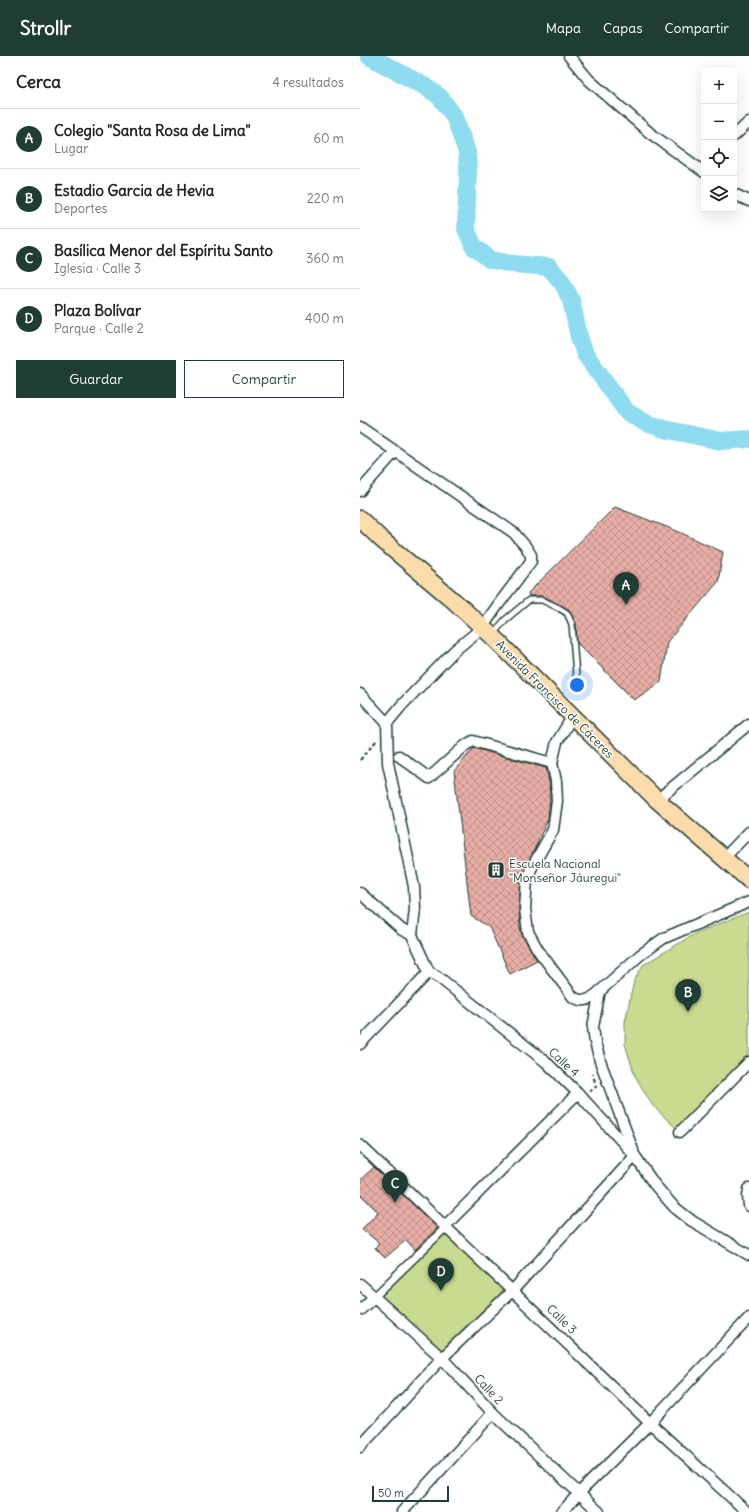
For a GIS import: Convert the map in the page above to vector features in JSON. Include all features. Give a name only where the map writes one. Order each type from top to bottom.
[{"type":"main road","name":"Avenida Francisco de Cáceres","points":[[360,519],[382,540],[454,601],[487,632],[657,800],[749,880]]},
{"type":"street","points":[[569,56],[588,80],[650,133],[701,167]]},
{"type":"street","points":[[737,133],[749,122]]},
{"type":"street","points":[[737,195],[749,201]]},
{"type":"street","points":[[360,427],[514,533],[531,555],[531,561],[498,605],[487,632],[455,650],[402,705],[387,726],[388,763],[414,887],[415,909],[412,935],[429,972],[360,1044]]},
{"type":"street","points":[[360,491],[395,452]]},
{"type":"street","points":[[360,694],[387,726]]},
{"type":"street","points":[[572,717],[557,742],[552,764],[556,781],[557,800],[553,830],[532,867],[527,879],[525,909],[528,932],[538,950],[573,997],[582,1001],[588,1001],[640,955],[664,938],[749,902]]},
{"type":"street","points":[[657,800],[749,724]]},
{"type":"street","points":[[399,756],[429,778],[466,745],[473,741],[552,764]]},
{"type":"street","points":[[724,858],[749,832]]},
{"type":"street","points":[[360,893],[402,930],[412,935]]},
{"type":"street","name":"Calle 4","points":[[429,972],[437,976],[546,1062],[578,1093],[635,1156],[654,1184],[674,1207],[692,1221],[749,1255]]},
{"type":"street","points":[[360,1447],[442,1358],[513,1290],[635,1156],[600,1061],[595,1042],[593,1027],[600,991]]},
{"type":"street","points":[[680,1132],[749,1062]]},
{"type":"street","points":[[360,1310],[443,1230],[445,1226],[578,1093]]},
{"type":"street","name":"Calle 3","points":[[360,1145],[513,1290],[650,1423],[747,1512]]},
{"type":"street","points":[[749,1189],[749,1206]]},
{"type":"street","name":"Calle 2","points":[[360,1284],[442,1358],[492,1413],[599,1512]]},
{"type":"street","points":[[562,1512],[579,1493],[650,1423],[749,1318]]},
{"type":"street","points":[[402,1512],[492,1413]]},
{"type":"lane","points":[[487,632],[505,620],[529,600],[542,600],[559,608],[566,613],[572,624],[577,688]]},
{"type":"path","points":[[360,760],[387,726]]},
{"type":"green space","points":[[749,912],[749,1062],[680,1132],[653,1106],[635,1076],[625,1044],[625,1022],[634,981],[643,965],[696,933]]},
{"type":"green space","points":[[443,1230],[502,1288],[500,1299],[445,1351],[438,1351],[377,1294]]},
{"type":"building","points":[[615,507],[677,531],[723,552],[718,582],[667,642],[661,682],[634,700],[577,643],[576,623],[569,610],[543,596],[529,596],[528,593]]},
{"type":"building","name":"Escuela Nacional \"Monseñor Jáuregui\"","points":[[474,748],[546,768],[549,781],[550,798],[548,819],[521,879],[519,909],[520,927],[522,935],[537,960],[510,974],[489,927],[471,916],[454,771]]},
{"type":"building","points":[[374,1167],[438,1228],[415,1250],[406,1240],[385,1258],[375,1248],[379,1243],[362,1229],[378,1212],[360,1194],[360,1180]]},
{"type":"waterway","points":[[369,56],[426,87],[440,97],[454,116],[467,152],[468,170],[466,229],[474,247],[491,260],[513,264],[549,267],[562,282],[571,300],[579,337],[585,354],[627,412],[644,422],[664,429],[721,441],[749,439]]},
{"type":"place","name":"Colegio \"Santa Rosa de Lima\"","points":[[626,605]]},
{"type":"place","name":"Escuela Nacional \"Monseñor Jáuregui\"","points":[[496,870]]},
{"type":"place","name":"Estadio Garcia de Hevia","points":[[688,1012]]},
{"type":"place","name":"Basílica Menor del Espíritu Santo","points":[[395,1203]]},
{"type":"place","name":"Plaza Bolívar","points":[[441,1291]]}]
